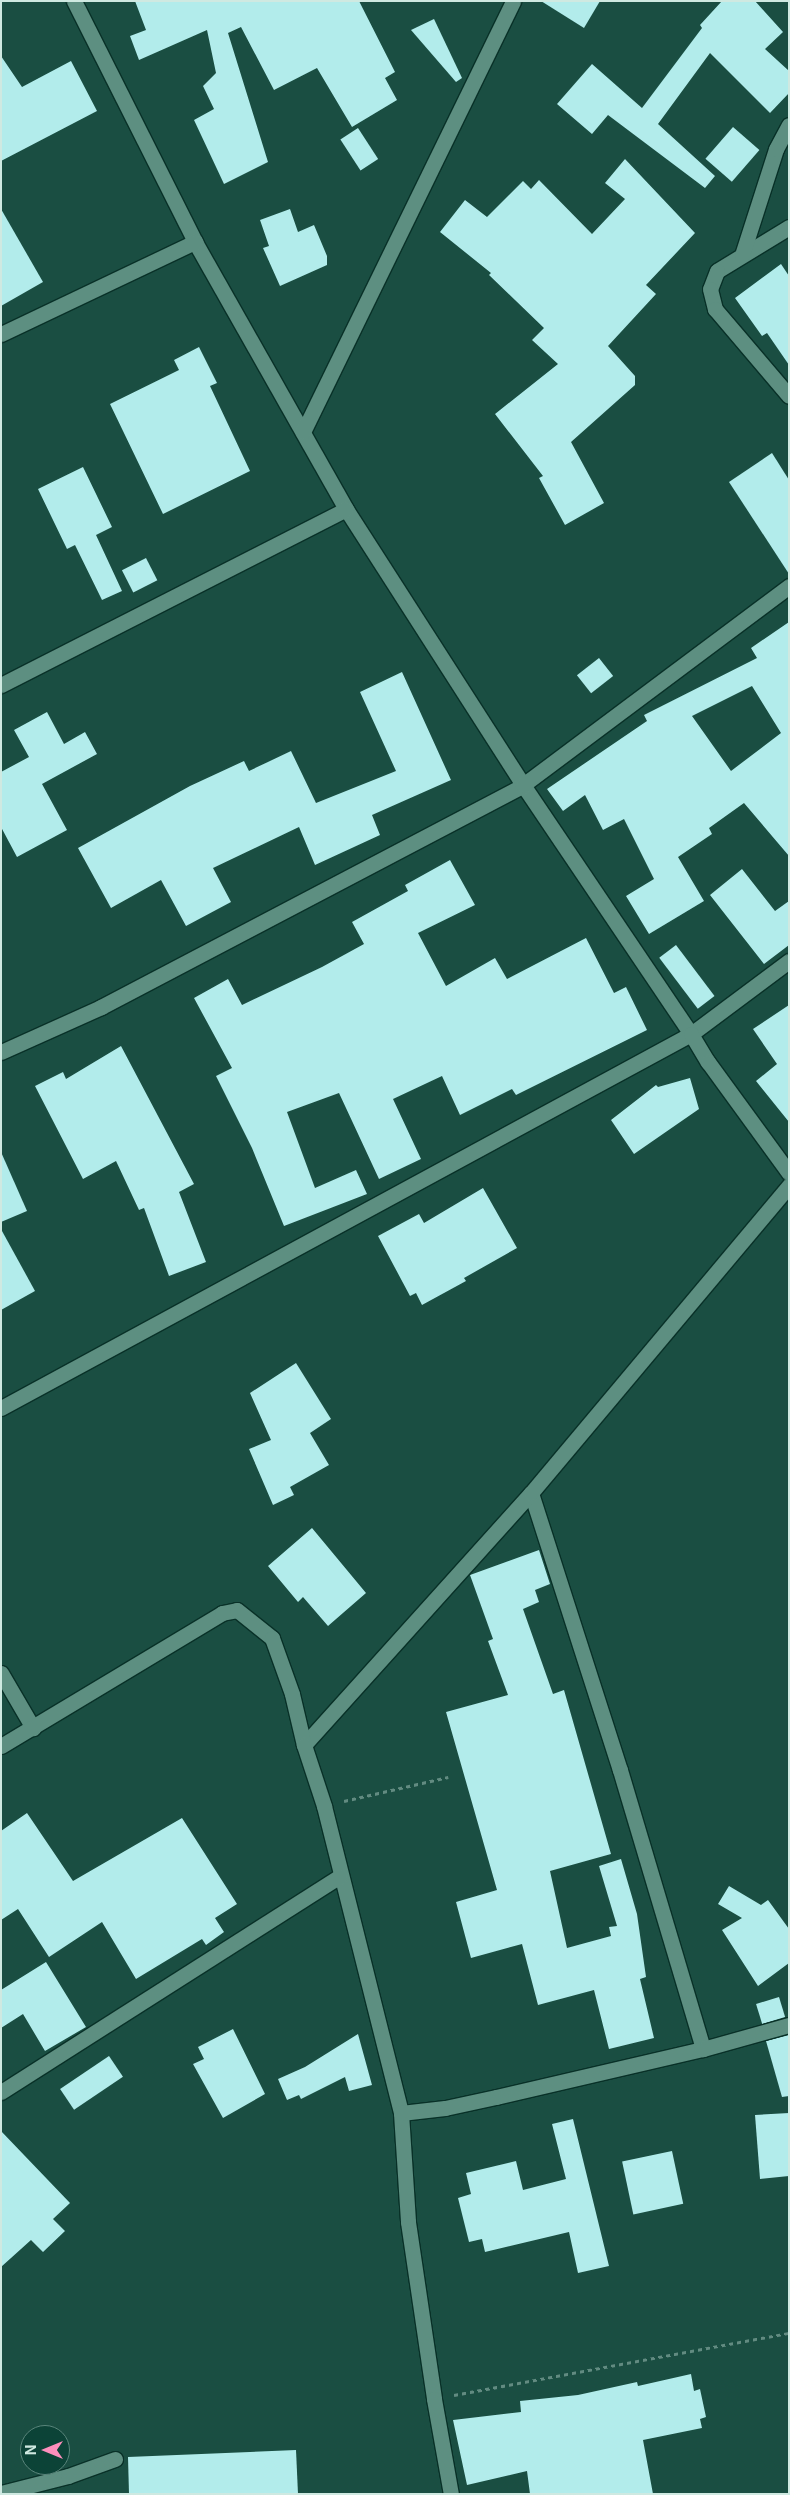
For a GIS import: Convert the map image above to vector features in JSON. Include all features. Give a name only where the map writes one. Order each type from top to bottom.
[{"type":"street","points":[[74,1],[195,242],[346,509],[523,785],[691,1034],[789,1173]]},
{"type":"street","points":[[303,432],[513,1]]},
{"type":"street","points":[[742,255],[776,149],[789,125]]},
{"type":"street","points":[[789,226],[717,271],[710,288],[715,310],[789,396]]},
{"type":"street","points":[[1,334],[195,242]]},
{"type":"street","points":[[1,685],[346,509]]},
{"type":"street","points":[[1,1052],[100,1007],[523,785],[789,586]]},
{"type":"street","points":[[1,1408],[691,1034],[789,961]]},
{"type":"street","points":[[304,1745],[531,1493],[789,1184]]},
{"type":"street","points":[[531,1493],[620,1770],[703,2049]]},
{"type":"street","points":[[1,1746],[222,1613],[237,1610],[272,1638],[292,1694],[304,1745],[324,1806],[340,1876],[401,2112],[408,2222],[434,2399],[451,2494]]},
{"type":"street","points":[[1,1673],[33,1728]]},
{"type":"street","points":[[1,2092],[340,1876]]},
{"type":"street","points":[[401,2112],[445,2108],[703,2049],[789,2025]]},
{"type":"street","points":[[1,2492],[68,2476],[115,2459]]},
{"type":"path","points":[[324,1806],[448,1777]]},
{"type":"path","points":[[434,2399],[789,2333]]},
{"type":"building","points":[[135,1],[359,1],[395,72],[385,78],[397,100],[352,127],[317,68],[274,90],[241,27],[228,33],[268,162],[224,184],[194,120],[214,109],[203,86],[216,73],[207,30],[139,60],[130,36],[146,30]]},
{"type":"building","points":[[541,1],[600,1],[584,28]]},
{"type":"building","points":[[722,1],[755,1],[783,32],[765,49],[789,71],[789,93],[770,113],[710,53],[658,124],[715,176],[705,188],[608,115],[592,134],[557,104],[592,64],[642,108],[702,28],[700,25]]},
{"type":"building","points":[[434,19],[462,78],[456,82],[411,30]]},
{"type":"building","points":[[1,56],[22,87],[71,61],[97,111],[1,161]]},
{"type":"building","points":[[733,127],[759,150],[732,182],[705,159]]},
{"type":"building","points":[[358,128],[378,159],[361,170],[340,139]]},
{"type":"building","points":[[625,159],[695,233],[646,285],[656,294],[608,346],[635,376],[635,385],[571,442],[604,503],[565,525],[539,478],[543,476],[495,414],[558,364],[532,340],[544,328],[489,275],[491,273],[440,232],[465,200],[487,217],[523,181],[531,189],[539,180],[592,234],[625,199],[605,183]]},
{"type":"building","points":[[1,209],[43,282],[1,306]]},
{"type":"building","points":[[290,209],[298,232],[314,225],[327,256],[327,265],[280,286],[263,248],[269,246],[260,220]]},
{"type":"building","points":[[781,264],[789,276],[789,365],[767,333],[762,336],[735,298]]},
{"type":"building","points":[[199,347],[217,383],[210,386],[250,471],[163,514],[110,404],[179,370],[174,360]]},
{"type":"building","points":[[772,453],[789,480],[789,574],[729,482]]},
{"type":"building","points":[[83,467],[112,527],[96,535],[122,591],[102,600],[75,545],[67,549],[38,489]]},
{"type":"building","points":[[146,558],[157,580],[133,593],[122,570]]},
{"type":"building","points":[[789,622],[789,856],[744,803],[709,828],[712,834],[678,857],[704,901],[649,934],[626,896],[654,879],[624,819],[603,830],[585,795],[563,811],[547,789],[647,721],[644,715],[757,658],[751,648]],"holes":[[[752,686],[781,733],[731,771],[692,716]]]},
{"type":"building","points":[[599,658],[613,676],[591,693],[577,675]]},
{"type":"building","points":[[402,672],[451,780],[372,815],[380,835],[315,865],[299,827],[213,868],[231,902],[186,926],[161,880],[111,908],[78,848],[190,786],[244,761],[249,771],[291,751],[316,803],[396,771],[360,692]]},
{"type":"building","points":[[47,712],[64,744],[85,732],[97,754],[42,784],[67,830],[17,857],[1,827],[1,772],[29,757],[14,730]]},
{"type":"building","points":[[450,860],[475,905],[418,933],[446,986],[495,958],[507,979],[586,938],[614,993],[626,987],[647,1030],[516,1095],[512,1089],[460,1115],[442,1076],[393,1099],[421,1159],[379,1179],[339,1093],[287,1112],[315,1188],[356,1170],[367,1194],[284,1226],[252,1148],[216,1076],[232,1068],[194,998],[228,979],[242,1005],[322,967],[364,944],[352,922],[408,891],[405,885]]},
{"type":"building","points":[[742,869],[775,911],[789,901],[789,945],[764,964],[710,895]]},
{"type":"building","points":[[676,945],[715,996],[698,1009],[659,958]]},
{"type":"building","points":[[789,1005],[789,1122],[756,1081],[777,1064],[753,1029]]},
{"type":"building","points":[[121,1046],[194,1184],[179,1192],[206,1262],[169,1276],[144,1208],[139,1210],[116,1161],[83,1179],[35,1086],[63,1072],[66,1079]]},
{"type":"building","points":[[690,1078],[699,1109],[634,1154],[611,1120],[656,1085],[658,1087]]},
{"type":"building","points":[[1,1152],[27,1211],[1,1222]]},
{"type":"building","points":[[483,1188],[517,1248],[464,1278],[466,1281],[422,1305],[416,1293],[410,1296],[378,1236],[419,1214],[424,1223]]},
{"type":"building","points":[[2,1231],[35,1291],[1,1310]]},
{"type":"building","points":[[296,1363],[331,1419],[310,1433],[329,1465],[290,1487],[294,1495],[273,1505],[249,1449],[271,1440],[250,1393]]},
{"type":"building","points":[[312,1528],[366,1593],[328,1626],[303,1597],[298,1602],[268,1566]]},
{"type":"building","points":[[539,1550],[550,1584],[535,1590],[539,1602],[523,1609],[553,1694],[564,1690],[611,1854],[550,1871],[567,1948],[611,1936],[609,1927],[617,1926],[599,1866],[621,1859],[637,1914],[646,1977],[640,1979],[654,2038],[609,2049],[594,1990],[538,2005],[522,1944],[471,1958],[456,1902],[497,1890],[446,1712],[508,1695],[488,1641],[493,1639],[470,1575]]},
{"type":"building","points":[[27,1813],[73,1881],[182,1818],[237,1904],[215,1918],[224,1932],[206,1945],[202,1939],[136,1979],[102,1922],[49,1957],[18,1909],[1,1920],[1,1831]]},
{"type":"building","points":[[729,1886],[761,1905],[768,1900],[789,1929],[789,1963],[758,1986],[722,1930],[742,1918],[718,1904]]},
{"type":"building","points":[[46,1962],[86,2027],[45,2051],[23,2014],[1,2028],[1,1990]]},
{"type":"building","points":[[779,1997],[785,2017],[762,2024],[756,2004]]},
{"type":"building","points":[[233,2029],[265,2094],[223,2118],[193,2064],[204,2059],[198,2047]]},
{"type":"building","points":[[358,2034],[372,2085],[349,2091],[345,2077],[301,2099],[299,2095],[287,2100],[278,2079],[305,2067]]},
{"type":"building","points":[[789,2035],[789,2096],[782,2097],[766,2041]]},
{"type":"building","points":[[109,2056],[123,2077],[74,2110],[60,2089]]},
{"type":"building","points":[[789,2113],[789,2176],[760,2179],[755,2115]]},
{"type":"building","points":[[573,2119],[609,2266],[578,2273],[569,2232],[485,2252],[482,2239],[469,2242],[458,2198],[471,2194],[466,2173],[516,2161],[523,2190],[566,2179],[552,2124]]},
{"type":"building","points":[[1,2131],[70,2203],[53,2219],[65,2231],[43,2252],[31,2240],[1,2267]]},
{"type":"building","points":[[672,2151],[683,2204],[633,2214],[622,2162]]},
{"type":"building","points":[[691,2374],[694,2391],[700,2389],[706,2417],[700,2419],[702,2428],[643,2440],[653,2494],[530,2494],[527,2471],[467,2485],[453,2420],[521,2412],[520,2401],[578,2395],[637,2382],[638,2386]]},
{"type":"building","points":[[296,2450],[298,2494],[129,2494],[128,2457]]}]
